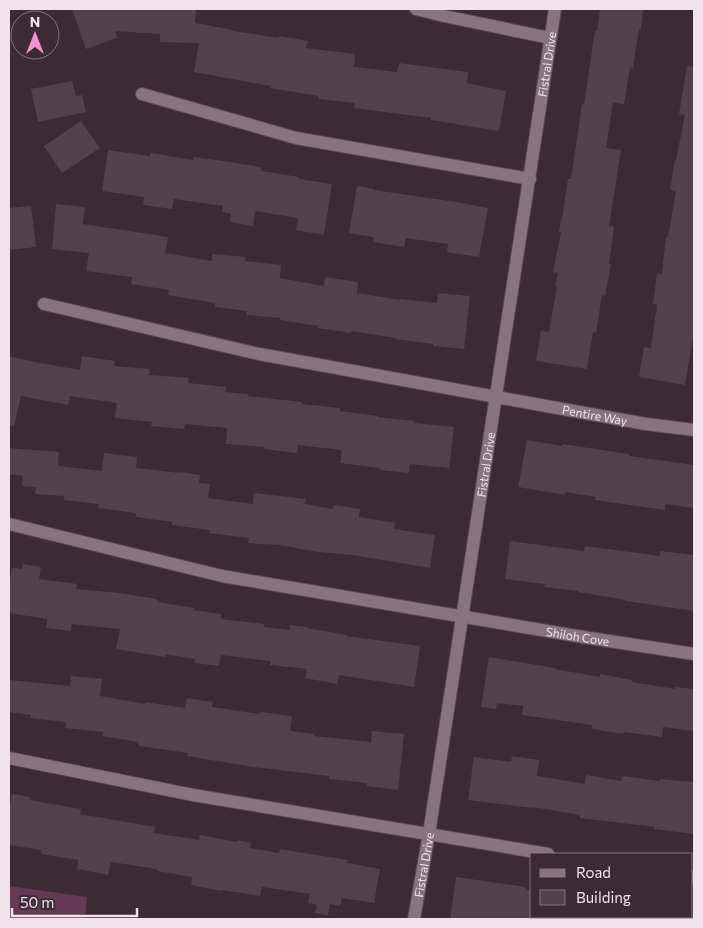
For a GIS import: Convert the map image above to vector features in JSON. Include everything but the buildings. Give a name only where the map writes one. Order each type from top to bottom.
[{"type":"street","points":[[416,9],[550,38]]},
{"type":"street","name":"Fistral Drive","points":[[414,919],[429,834],[555,9]]},
{"type":"street","points":[[142,94],[296,138],[530,179]]},
{"type":"street","name":"Pentire Way","points":[[44,304],[258,354],[646,424],[694,430]]},
{"type":"street","name":"Shiloh Cove","points":[[9,524],[222,576],[462,618],[694,654]]},
{"type":"street","points":[[9,758],[193,795],[542,853]]},
{"type":"shaded area","points":[[9,886],[87,897],[85,919],[9,919]]}]
